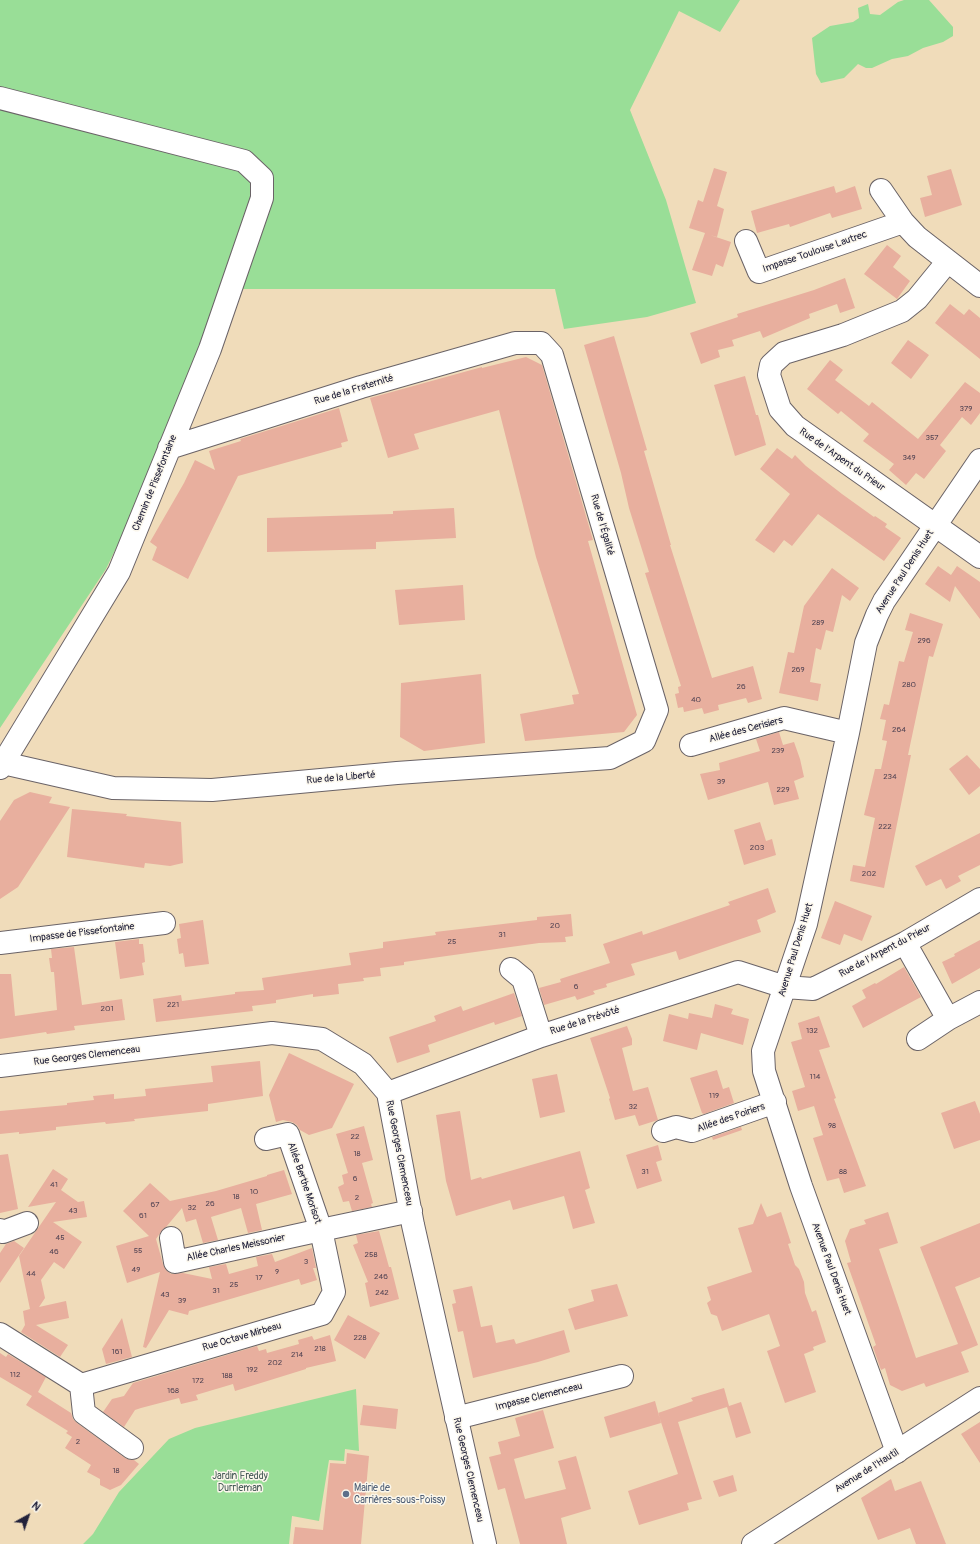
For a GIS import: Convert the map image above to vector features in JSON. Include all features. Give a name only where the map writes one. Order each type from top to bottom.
[{"type":"street","name":"Chemin de Pissefontaine","points":[[0,98],[244,161],[262,178],[262,198],[210,349],[119,572],[1,765]]},
{"type":"street","points":[[881,190],[902,222],[917,237],[980,286]]},
{"type":"street","name":"Impasse Toulouse Lautrec","points":[[746,241],[759,272],[902,222]]},
{"type":"street","name":"Rue de l'Arpent du Prieur","points":[[948,262],[917,299],[902,311],[843,335],[784,353],[771,365],[769,375],[780,409],[795,426],[980,557]]},
{"type":"street","name":"Rue de la Fraternité","points":[[169,448],[361,387],[515,343],[541,343]]},
{"type":"street","name":"Rue de l'Égalité","points":[[541,343],[552,354],[657,710]]},
{"type":"street","name":"Avenue Paul Denis Huet","points":[[897,1452],[801,1186],[764,1071],[763,1052],[806,924],[866,643],[876,615],[980,460]]},
{"type":"street","name":"Rue de la Liberté","points":[[1,765],[113,788],[212,790],[397,772],[610,758],[644,741],[657,710]]},
{"type":"street","name":"Allée des Cerisiers","points":[[691,745],[784,718],[848,733]]},
{"type":"street","name":"Rue de l'Arpent du Prieur","points":[[785,987],[813,989],[905,943],[980,899]]},
{"type":"street","name":"Impasse de Pissefontaine","points":[[0,943],[164,923]]},
{"type":"street","points":[[905,943],[948,1019]]},
{"type":"street","points":[[511,969],[523,979],[541,1036]]},
{"type":"street","name":"Rue de la Prévôté","points":[[388,1093],[541,1036],[738,972],[785,987]]},
{"type":"street","points":[[918,1039],[948,1019],[980,1002]]},
{"type":"street","name":"Rue Georges Clemenceau","points":[[0,1066],[272,1033],[322,1039],[364,1064],[388,1093],[411,1212],[485,1544]]},
{"type":"street","name":"Allée des Poiriers","points":[[663,1131],[676,1127],[692,1131],[774,1102]]},
{"type":"street","name":"Allée Berthe Morisot","points":[[266,1139],[288,1134],[321,1230]]},
{"type":"street","points":[[321,1230],[411,1212]]},
{"type":"street","points":[[0,1230],[3,1232],[27,1223]]},
{"type":"street","name":"Allée Charles Meissonier","points":[[171,1238],[175,1262],[321,1230]]},
{"type":"street","name":"Rue Octave Mirbeau","points":[[81,1385],[322,1314],[334,1292],[321,1230]]},
{"type":"street","points":[[0,1334],[81,1385],[84,1413],[132,1448]]},
{"type":"street","name":"Impasse Clemenceau","points":[[456,1418],[622,1376]]},
{"type":"street","name":"Avenue de l'Hautil","points":[[753,1544],[980,1398]]},
{"type":"green space","points":[[0,0],[740,0],[720,32],[679,11],[630,110],[666,200],[696,303],[647,317],[564,329],[555,289],[230,289],[159,459],[106,569],[0,728]]},
{"type":"green space","points":[[904,0],[929,0],[953,27],[953,36],[943,42],[923,48],[908,56],[892,59],[872,68],[866,68],[858,64],[844,78],[821,83],[816,74],[812,38],[830,26],[853,22],[859,18],[858,8],[868,4],[870,14],[880,15],[898,2]]},
{"type":"green space","name":"Jardin Freddy Durrleman","points":[[356,1389],[359,1451],[345,1449],[344,1461],[329,1460],[319,1521],[292,1516],[289,1544],[83,1544],[93,1534],[119,1492],[169,1439],[195,1428]]},
{"type":"building","points":[[714,168],[727,172],[717,206],[724,209],[717,237],[710,235],[731,242],[723,267],[716,264],[712,276],[692,270],[705,233],[689,228],[698,200],[703,202]]},
{"type":"building","points":[[951,169],[962,205],[925,217],[920,198],[932,195],[927,176]]},
{"type":"building","points":[[834,186],[836,193],[855,186],[862,209],[832,218],[830,213],[790,227],[789,224],[757,233],[751,211]]},
{"type":"building","points":[[887,245],[901,256],[893,267],[910,281],[897,299],[864,274]]},
{"type":"building","points":[[845,278],[855,308],[840,313],[837,304],[809,314],[810,318],[763,338],[760,331],[732,340],[734,346],[718,350],[720,357],[701,364],[690,333],[738,317],[737,314],[814,290]]},
{"type":"building","points":[[950,304],[964,315],[969,309],[980,318],[980,359],[935,323]]},
{"type":"building","points":[[614,336],[647,450],[644,451],[670,545],[712,678],[753,666],[762,699],[748,703],[746,698],[718,705],[719,710],[704,714],[702,708],[684,712],[683,707],[678,708],[675,694],[679,693],[678,687],[681,686],[645,573],[649,572],[629,508],[621,473],[584,345]]},
{"type":"building","points":[[908,340],[929,355],[911,379],[891,363]]},
{"type":"building","points":[[526,357],[542,365],[593,540],[588,541],[637,715],[624,732],[525,741],[520,714],[574,704],[572,695],[579,694],[536,557],[499,410],[414,434],[419,449],[388,458],[370,398],[482,367]]},
{"type":"building","points":[[830,360],[843,370],[835,380],[869,406],[872,402],[918,439],[965,382],[980,393],[980,413],[971,425],[962,417],[940,445],[946,451],[924,479],[916,473],[906,485],[889,470],[894,464],[863,441],[869,434],[841,411],[838,414],[807,389]]},
{"type":"building","points":[[745,376],[766,445],[735,456],[714,385]]},
{"type":"building","points":[[339,408],[348,441],[341,443],[342,447],[238,476],[188,579],[152,560],[157,547],[150,542],[184,483],[195,460],[215,470],[209,451],[241,441],[240,439]]},
{"type":"building","points":[[777,448],[792,459],[795,455],[806,466],[842,494],[874,517],[875,516],[887,524],[885,527],[901,538],[884,561],[818,514],[792,546],[784,540],[774,553],[755,540],[790,494],[760,469]]},
{"type":"building","points":[[454,508],[456,538],[376,542],[376,549],[267,552],[267,518],[393,514],[393,511]]},
{"type":"building","points":[[938,566],[951,575],[957,566],[980,582],[980,619],[955,586],[950,602],[925,584]]},
{"type":"building","points":[[832,568],[859,588],[850,601],[842,595],[833,632],[826,630],[821,650],[816,648],[810,682],[821,684],[818,701],[779,693],[788,652],[794,653],[804,606]]},
{"type":"building","points":[[463,585],[465,620],[399,625],[395,590]]},
{"type":"building","points":[[910,613],[943,624],[933,657],[929,656],[908,755],[911,755],[884,888],[850,881],[853,865],[865,867],[875,818],[864,815],[875,769],[881,769],[887,741],[882,740],[886,720],[880,719],[884,704],[889,705],[899,661],[904,662],[913,632],[905,630]]},
{"type":"building","points":[[481,674],[485,743],[424,751],[400,737],[401,683]]},
{"type":"building","points":[[779,732],[783,745],[794,742],[800,759],[804,777],[794,781],[799,799],[774,805],[768,782],[708,800],[700,774],[720,770],[719,763],[760,751],[756,739]]},
{"type":"building","points":[[967,755],[980,769],[980,786],[969,795],[949,769]]},
{"type":"building","points":[[30,792],[52,797],[49,803],[70,807],[18,887],[0,899],[0,821],[14,800]]},
{"type":"building","points":[[72,809],[127,814],[126,816],[181,822],[183,863],[170,866],[145,863],[144,868],[67,857]]},
{"type":"building","points":[[760,822],[766,841],[772,839],[776,855],[744,865],[734,830]]},
{"type":"building","points":[[980,833],[980,865],[958,876],[961,881],[946,889],[941,879],[926,886],[915,866]]},
{"type":"building","points":[[768,888],[776,912],[757,920],[761,932],[679,960],[676,951],[631,964],[635,975],[606,984],[607,987],[593,991],[595,994],[577,1000],[575,996],[544,1005],[539,988],[561,982],[560,979],[610,963],[603,944],[642,931],[643,935],[730,905],[728,902]]},
{"type":"building","points":[[835,901],[872,916],[862,941],[844,934],[840,945],[821,938]]},
{"type":"building","points":[[571,914],[573,936],[565,937],[566,942],[539,943],[404,962],[404,965],[380,968],[381,976],[363,978],[364,981],[338,984],[339,994],[313,997],[313,994],[276,1000],[276,1003],[252,1006],[253,1011],[156,1022],[153,999],[181,995],[182,1001],[235,994],[235,992],[264,990],[262,978],[351,965],[349,953],[383,948],[383,942],[436,935],[435,932],[537,920],[537,917]]},
{"type":"building","points":[[203,920],[209,964],[185,967],[183,953],[179,954],[177,939],[181,938],[179,924]]},
{"type":"building","points":[[139,939],[139,944],[143,944],[145,962],[142,963],[144,975],[120,979],[115,942]]},
{"type":"building","points":[[980,940],[980,968],[952,984],[942,962],[955,956],[954,954]]},
{"type":"building","points":[[74,947],[82,1005],[122,999],[125,1020],[74,1026],[75,1030],[47,1034],[46,1032],[0,1039],[0,974],[11,974],[15,1016],[57,1010],[54,972],[51,972],[49,958],[52,958],[51,949]]},
{"type":"building","points":[[904,967],[921,997],[863,1028],[852,1006],[866,998],[862,990],[875,983],[876,984]]},
{"type":"building","points":[[514,993],[522,1016],[495,1025],[494,1022],[428,1045],[430,1052],[397,1063],[389,1037],[436,1021],[434,1016],[461,1006],[463,1011]]},
{"type":"building","points":[[715,1004],[733,1009],[731,1014],[749,1019],[743,1045],[701,1033],[697,1050],[663,1041],[669,1014],[688,1019],[689,1013],[712,1018]]},
{"type":"building","points":[[819,1016],[830,1047],[819,1050],[836,1098],[834,1099],[866,1186],[844,1193],[839,1178],[827,1181],[813,1138],[823,1135],[814,1106],[798,1111],[792,1091],[805,1087],[791,1042],[802,1039],[798,1023]]},
{"type":"building","points":[[627,1026],[632,1039],[632,1045],[622,1048],[633,1091],[648,1087],[658,1120],[639,1126],[635,1115],[615,1120],[610,1098],[590,1038]]},
{"type":"building","points":[[289,1053],[354,1084],[332,1128],[309,1135],[300,1130],[297,1125],[292,1122],[283,1120],[276,1122],[269,1095]]},
{"type":"building","points":[[260,1061],[263,1096],[208,1104],[208,1111],[134,1119],[135,1121],[106,1124],[105,1122],[56,1127],[56,1130],[19,1134],[19,1132],[0,1134],[0,1111],[67,1105],[67,1103],[94,1100],[93,1096],[114,1094],[114,1099],[146,1096],[145,1089],[213,1082],[211,1066]]},
{"type":"building","points":[[717,1070],[723,1089],[729,1087],[734,1103],[704,1114],[702,1113],[690,1078]]},
{"type":"building","points":[[557,1074],[565,1112],[540,1118],[532,1079]]},
{"type":"building","points":[[975,1101],[980,1114],[980,1140],[954,1149],[941,1113]]},
{"type":"building","points":[[460,1111],[471,1180],[481,1177],[482,1179],[580,1151],[590,1188],[585,1190],[595,1223],[573,1229],[564,1196],[513,1210],[510,1200],[456,1216],[446,1181],[436,1115]]},
{"type":"building","points":[[364,1126],[373,1160],[362,1163],[373,1203],[371,1204],[372,1207],[352,1211],[349,1201],[343,1202],[338,1187],[344,1184],[342,1175],[348,1173],[336,1134]]},
{"type":"building","points":[[741,1127],[742,1130],[713,1140],[712,1137]]},
{"type":"building","points":[[658,1145],[662,1160],[656,1162],[662,1181],[637,1189],[626,1155]]},
{"type":"building","points":[[8,1154],[18,1209],[0,1213],[0,1155]]},
{"type":"building","points":[[53,1169],[68,1179],[61,1190],[78,1202],[84,1201],[87,1217],[53,1222],[82,1242],[64,1269],[54,1262],[41,1280],[45,1298],[39,1307],[66,1301],[69,1318],[36,1325],[68,1345],[60,1357],[21,1332],[25,1325],[23,1311],[30,1309],[19,1256],[56,1202],[28,1207]]},
{"type":"building","points":[[284,1170],[292,1194],[256,1204],[262,1230],[248,1233],[241,1208],[211,1217],[218,1240],[203,1243],[196,1219],[186,1222],[182,1208],[156,1239],[163,1264],[166,1270],[171,1274],[183,1273],[212,1279],[209,1267],[226,1264],[229,1274],[258,1266],[256,1257],[272,1254],[275,1262],[312,1248],[316,1268],[313,1268],[317,1280],[301,1285],[299,1279],[189,1311],[188,1315],[169,1310],[146,1348],[143,1347],[160,1272],[127,1283],[116,1246],[149,1236],[123,1211],[150,1183],[170,1201],[216,1191]]},
{"type":"building","points":[[761,1203],[767,1217],[781,1212],[791,1243],[788,1244],[795,1265],[799,1269],[804,1282],[805,1293],[812,1312],[816,1310],[826,1342],[813,1347],[814,1350],[804,1354],[816,1392],[785,1403],[767,1351],[780,1346],[769,1314],[722,1331],[717,1316],[711,1314],[707,1303],[711,1300],[707,1287],[752,1272],[738,1228],[753,1224]]},
{"type":"building","points":[[888,1212],[898,1243],[879,1249],[916,1358],[958,1344],[920,1247],[980,1223],[980,1277],[955,1287],[978,1345],[961,1352],[969,1372],[926,1387],[924,1383],[902,1391],[890,1385],[885,1368],[881,1370],[873,1347],[876,1345],[847,1263],[851,1262],[845,1241],[850,1229],[866,1224],[864,1220]]},
{"type":"building","points":[[379,1231],[389,1267],[391,1267],[399,1299],[370,1307],[365,1283],[368,1282],[353,1245],[358,1243],[356,1235]]},
{"type":"building","points":[[14,1241],[24,1248],[0,1283],[0,1253],[6,1244]]},
{"type":"building","points":[[617,1284],[628,1316],[575,1330],[568,1309],[594,1301],[591,1290]]},
{"type":"building","points":[[472,1286],[481,1327],[492,1325],[496,1343],[514,1339],[516,1344],[564,1330],[570,1352],[538,1362],[473,1378],[463,1331],[458,1332],[452,1304],[456,1303],[453,1290]]},
{"type":"building","points":[[348,1315],[380,1333],[365,1359],[334,1340]]},
{"type":"building","points":[[122,1318],[132,1357],[106,1364],[102,1349]]},
{"type":"building","points":[[330,1335],[336,1361],[306,1368],[235,1391],[233,1384],[196,1395],[198,1400],[181,1404],[179,1398],[141,1408],[135,1410],[124,1427],[103,1412],[112,1399],[124,1396],[133,1383],[257,1346],[259,1351],[266,1349],[267,1353],[299,1344],[298,1340],[312,1336],[314,1340]]},
{"type":"building","points":[[0,1353],[6,1357],[8,1354],[46,1377],[38,1392],[71,1413],[73,1419],[77,1423],[125,1458],[134,1460],[139,1464],[121,1485],[110,1490],[100,1485],[100,1479],[87,1472],[91,1465],[65,1448],[72,1437],[66,1433],[68,1431],[26,1405],[32,1396],[0,1377]]},
{"type":"building","points":[[724,1388],[729,1406],[741,1402],[751,1433],[736,1438],[727,1407],[678,1422],[702,1499],[687,1503],[689,1510],[639,1525],[628,1491],[678,1474],[658,1413],[693,1401],[691,1398]]},
{"type":"building","points":[[655,1401],[661,1423],[610,1438],[604,1417]]},
{"type":"building","points":[[363,1405],[398,1409],[396,1429],[360,1425]]},
{"type":"building","points":[[543,1410],[554,1448],[514,1459],[525,1499],[566,1489],[558,1461],[576,1456],[591,1509],[561,1518],[567,1544],[520,1544],[505,1488],[498,1490],[489,1457],[501,1454],[498,1442],[520,1436],[515,1418]]},
{"type":"building","points":[[980,1422],[980,1463],[961,1434]]},
{"type":"building","name":"Mairie de Carrières-sous-Poissy","points":[[347,1453],[369,1456],[361,1544],[293,1544],[295,1527],[323,1530],[330,1463],[346,1464]]},
{"type":"building","points":[[733,1475],[737,1491],[719,1497],[713,1481]]},
{"type":"building","points":[[891,1479],[895,1491],[921,1481],[946,1544],[916,1544],[910,1528],[878,1540],[861,1498]]},
{"type":"place","name":"Mairie de Carrières-sous-Poissy","points":[[346,1494]]}]
